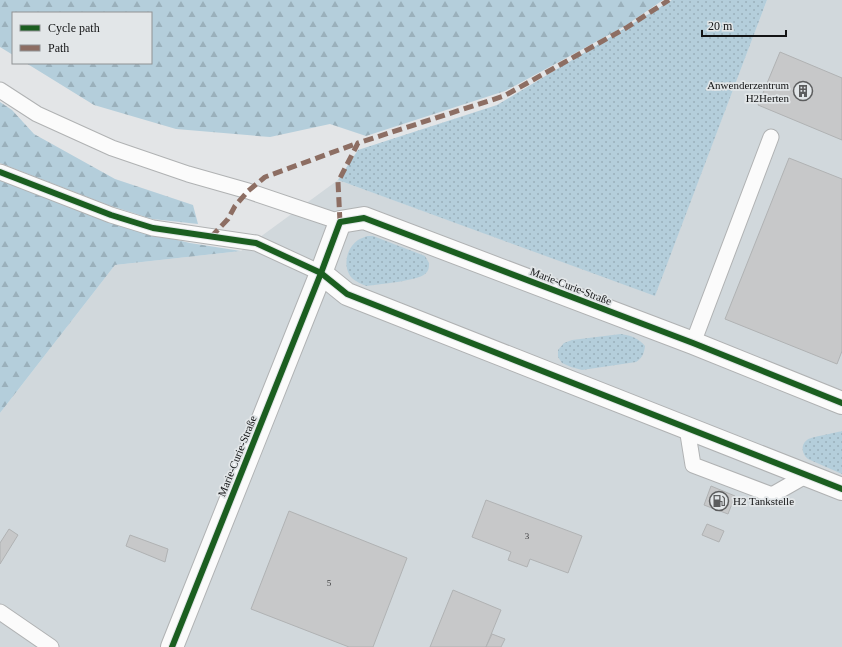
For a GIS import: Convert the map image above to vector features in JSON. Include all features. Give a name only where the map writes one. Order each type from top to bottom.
[{"type":"street","name":"Marie-Curie-Straße","points":[[172,647],[340,222],[364,218],[693,343],[842,404]]},
{"type":"street","points":[[321,273],[347,294],[842,489]]},
{"type":"lane","points":[[0,90],[37,114],[112,148],[188,174],[255,193],[340,222]]},
{"type":"lane","points":[[693,343],[771,137]]},
{"type":"lane","points":[[0,172],[111,215],[153,228],[256,243],[321,273]]},
{"type":"lane","points":[[687,428],[693,465],[772,495],[807,475]]},
{"type":"lane","points":[[0,612],[51,647]]},
{"type":"shaded area","points":[[767,0],[842,0],[842,647],[0,647],[0,413],[115,265],[241,251],[338,180],[655,295]]},
{"type":"green space","points":[[0,0],[663,0],[625,26],[505,91],[366,136],[330,124],[270,137],[176,129],[94,105],[28,64],[152,64],[152,12],[12,12],[12,54],[0,47]]},
{"type":"green space","points":[[672,0],[767,0],[655,296],[338,180],[358,150],[497,105]]},
{"type":"green space","points":[[0,102],[12,110],[34,134],[115,179],[193,205],[198,224],[152,219],[108,205],[0,163]]},
{"type":"green space","points":[[0,180],[126,228],[190,243],[241,251],[115,265],[0,413]]},
{"type":"green space","points":[[367,236],[373,236],[425,256],[429,263],[427,272],[414,279],[389,283],[367,286],[357,282],[350,276],[347,269],[346,265],[348,255],[354,243]]},
{"type":"green space","points":[[621,334],[640,341],[645,346],[642,356],[636,362],[582,370],[562,363],[558,357],[558,350],[564,343],[572,340]]},
{"type":"green space","points":[[842,431],[842,474],[808,459],[804,455],[803,444],[807,440]]},
{"type":"building","name":"Anwenderzentrum H2Herten","points":[[780,52],[842,78],[842,140],[758,105]]},
{"type":"building","points":[[789,158],[842,179],[842,351],[837,364],[725,319]]},
{"type":"building","points":[[711,486],[735,496],[728,514],[704,505]]},
{"type":"building","points":[[486,500],[582,536],[568,573],[530,559],[527,567],[508,560],[511,552],[472,537]]},
{"type":"building","points":[[289,511],[407,558],[373,647],[349,647],[251,609]]},
{"type":"building","points":[[707,524],[724,531],[719,542],[702,535]]},
{"type":"building","points":[[9,529],[18,535],[0,564],[0,543]]},
{"type":"building","points":[[130,535],[168,549],[165,562],[126,546]]},
{"type":"building","points":[[453,590],[501,610],[486,647],[430,647]]},
{"type":"building","points":[[492,634],[505,639],[501,647],[486,647]]},
{"type":"marked path","points":[[340,222],[338,182],[358,143],[504,96],[626,28],[669,0]]},
{"type":"marked path","points":[[211,237],[228,219],[235,206],[248,191],[265,177],[358,143]]},
{"type":"cycle path","points":[[0,172],[111,215],[153,228],[256,243],[321,273],[347,294],[842,489]]},
{"type":"cycle path","points":[[172,647],[340,222],[364,218],[693,343],[842,403]]},
{"type":"place","name":"Anwenderzentrum H2Herten","points":[[803,91]]},
{"type":"place","name":"H2 Tankstelle","points":[[719,501]]}]
